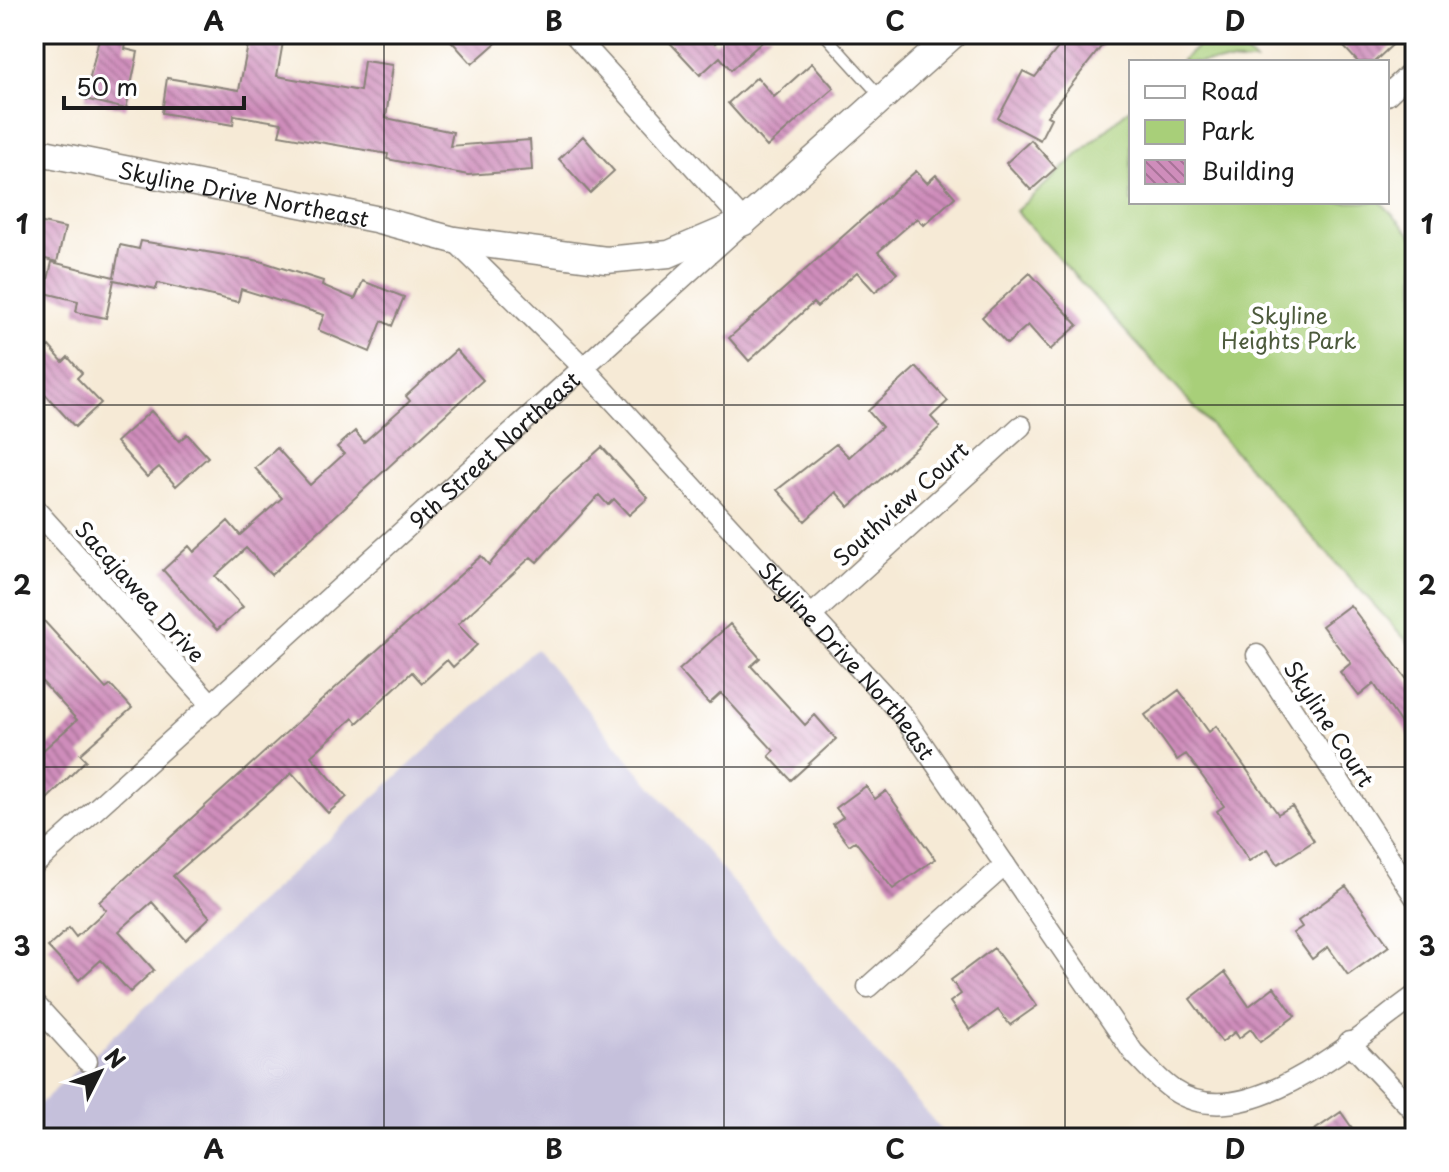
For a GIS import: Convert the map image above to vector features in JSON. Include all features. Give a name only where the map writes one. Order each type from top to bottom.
[{"type":"street","points":[[574,34],[744,222]]},
{"type":"street","name":"9th Street Northeast","points":[[34,865],[582,366],[954,34]]},
{"type":"street","points":[[1389,93],[1415,69]]},
{"type":"street","name":"Skyline Drive Northeast","points":[[34,151],[375,219],[454,240],[606,260],[669,254],[744,222]]},
{"type":"street","name":"Skyline Drive Northeast","points":[[454,240],[582,366],[903,716],[1133,1052],[1174,1091],[1204,1101],[1241,1103],[1286,1086],[1349,1042]]},
{"type":"street","name":"Southview Court","points":[[812,615],[1021,426]]},
{"type":"street","name":"Sacajawea Drive","points":[[34,508],[212,705]]},
{"type":"street","name":"Skyline Court","points":[[1257,655],[1415,897]]},
{"type":"street","points":[[868,987],[1005,865]]},
{"type":"street","points":[[1415,996],[1349,1042],[1415,1112]]},
{"type":"street","points":[[34,1003],[87,1061]]},
{"type":"lane","points":[[824,34],[883,98]]},
{"type":"shaded area","points":[[536,649],[948,1138],[34,1138],[34,1109]]},
{"type":"green space","points":[[1211,34],[1229,34],[1253,60],[1182,60]]},
{"type":"green space","name":"Skyline Heights Park","points":[[1129,109],[1129,204],[1383,204],[1415,239],[1415,650],[1016,211]]},
{"type":"building","points":[[100,34],[128,34],[125,49],[138,52],[126,109],[85,99]]},
{"type":"building","points":[[445,34],[506,34],[472,64]]},
{"type":"building","points":[[662,34],[707,34],[715,43],[725,34],[771,34],[731,70],[720,57],[700,75]]},
{"type":"building","points":[[1069,34],[1111,34],[1047,116],[1051,118],[1040,140],[998,118],[1023,71],[1035,77]]},
{"type":"building","points":[[1332,34],[1404,34],[1376,60],[1356,60]]},
{"type":"building","points":[[250,35],[283,42],[277,76],[360,91],[364,61],[393,65],[386,118],[453,132],[450,146],[530,140],[532,170],[468,175],[387,159],[388,154],[279,135],[282,123],[234,115],[233,125],[162,113],[167,78],[239,90]]},
{"type":"building","points":[[812,63],[834,88],[767,147],[728,103],[757,77],[774,97]]},
{"type":"building","points":[[583,136],[614,171],[590,193],[559,159]]},
{"type":"building","points":[[1031,140],[1056,168],[1031,190],[1006,163]]},
{"type":"building","points":[[916,171],[927,183],[936,175],[955,197],[924,225],[917,218],[878,252],[897,273],[875,292],[857,272],[817,307],[813,303],[749,361],[729,338]]},
{"type":"building","points":[[34,221],[65,228],[57,262],[34,256]]},
{"type":"building","points":[[141,241],[260,261],[323,281],[322,285],[355,299],[363,281],[404,297],[392,326],[382,321],[370,352],[318,330],[324,315],[241,289],[238,302],[158,283],[156,289],[114,280],[106,318],[76,312],[78,301],[45,293],[52,262],[114,277],[120,245],[139,249]]},
{"type":"building","points":[[1030,273],[1078,325],[1050,350],[1028,325],[1007,344],[982,317]]},
{"type":"building","points":[[49,346],[63,362],[68,357],[82,373],[77,378],[101,403],[75,427],[34,382],[34,360]]},
{"type":"building","points":[[456,350],[483,380],[271,575],[246,548],[215,576],[243,607],[217,630],[163,570],[189,546],[194,552],[228,521],[240,535],[282,498],[255,468],[277,448],[310,485],[344,454],[337,447],[355,431],[364,442],[410,401],[406,396]]},
{"type":"building","points":[[916,367],[948,401],[931,417],[940,427],[849,507],[836,492],[805,521],[777,490],[836,444],[849,457],[882,427],[868,411]]},
{"type":"building","points":[[151,411],[179,441],[187,434],[208,457],[176,486],[159,467],[147,477],[116,442]]},
{"type":"building","points":[[602,447],[648,498],[629,515],[614,499],[608,505],[599,495],[537,562],[531,557],[458,624],[477,645],[453,667],[447,660],[422,683],[412,672],[357,723],[353,718],[311,756],[347,797],[328,813],[292,773],[173,876],[210,917],[186,940],[152,902],[119,931],[154,970],[130,992],[101,960],[79,980],[48,947],[69,928],[76,937],[106,910],[99,902],[481,556],[489,565],[550,494]]},
{"type":"building","points":[[1350,605],[1415,690],[1415,744],[1374,684],[1359,696],[1340,672],[1351,663],[1322,626]]},
{"type":"building","points":[[34,610],[106,689],[111,685],[132,708],[80,754],[86,760],[34,812],[34,765],[43,757],[40,753],[77,720],[34,673]]},
{"type":"building","points":[[730,624],[760,658],[751,666],[805,725],[815,715],[836,739],[791,780],[769,756],[774,751],[721,693],[709,704],[679,670]]},
{"type":"building","points":[[1179,690],[1209,732],[1216,726],[1278,814],[1292,806],[1314,841],[1278,864],[1268,849],[1249,861],[1217,811],[1224,806],[1186,754],[1177,760],[1145,715]]},
{"type":"building","points":[[866,786],[875,799],[886,791],[935,859],[893,889],[855,841],[849,845],[833,824],[843,817],[836,808]]},
{"type":"building","points":[[1346,886],[1389,946],[1348,975],[1328,947],[1312,959],[1293,933],[1302,927],[1298,921]]},
{"type":"building","points":[[994,948],[1037,1006],[1010,1025],[998,1010],[970,1030],[950,1002],[961,994],[951,980]]},
{"type":"building","points":[[1225,972],[1249,1006],[1274,987],[1295,1016],[1260,1042],[1251,1029],[1239,1038],[1235,1032],[1222,1042],[1190,999]]},
{"type":"building","points":[[1341,1112],[1359,1138],[1303,1138]]}]
